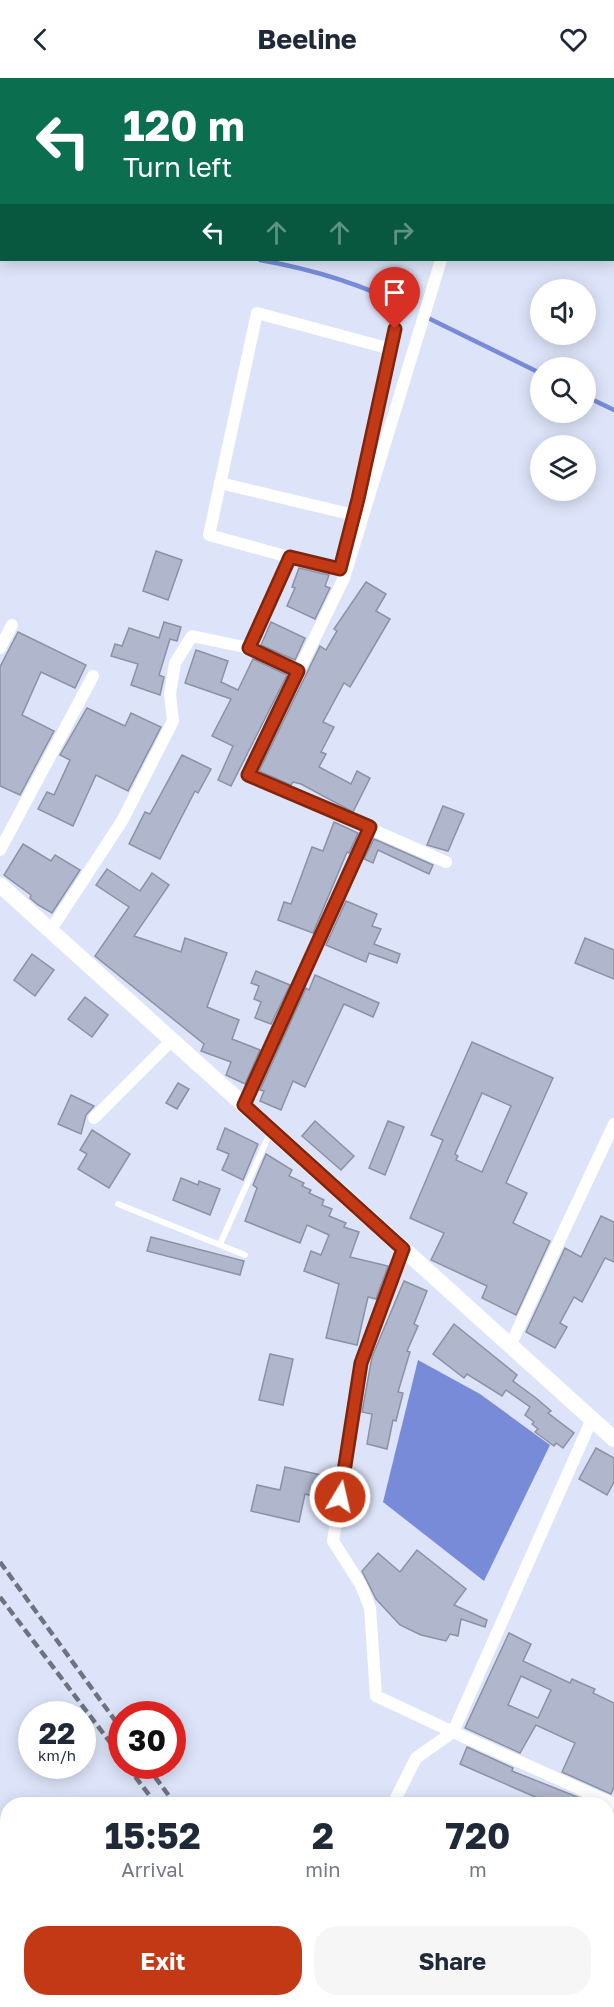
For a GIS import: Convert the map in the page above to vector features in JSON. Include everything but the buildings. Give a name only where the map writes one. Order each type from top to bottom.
[{"type":"main road","points":[[0,885],[614,1439]]},
{"type":"street","points":[[441,261],[344,578],[248,775],[446,862]]},
{"type":"street","points":[[391,350],[256,313],[209,535],[340,569],[354,515],[391,350],[395,329]]},
{"type":"street","points":[[220,483],[354,515]]},
{"type":"street","points":[[249,648],[290,557]]},
{"type":"street","points":[[0,648],[12,625]]},
{"type":"street","points":[[50,931],[122,821],[173,720],[170,694],[175,663],[192,636],[249,648],[298,671]]},
{"type":"street","points":[[0,850],[93,676]]},
{"type":"street","points":[[244,1105],[370,827]]},
{"type":"street","points":[[94,1118],[172,1040]]},
{"type":"street","points":[[510,1346],[614,1124]]},
{"type":"street","points":[[403,1249],[361,1363],[333,1541],[362,1585],[370,1608],[376,1696],[598,1797]]},
{"type":"street","points":[[396,1797],[416,1758],[453,1732],[592,1419]]},
{"type":"lane","points":[[220,1244],[272,1130]]},
{"type":"lane","points":[[118,1204],[245,1255]]},
{"type":"water","points":[[418,1360],[480,1394],[550,1445],[484,1581],[383,1502]]},
{"type":"waterway","points":[[265,261],[336,278],[408,308]]},
{"type":"waterway","points":[[426,317],[530,368]]},
{"type":"waterway","points":[[596,401],[614,410]]},
{"type":"railway","points":[[0,1562],[108,1711]]},
{"type":"railway","points":[[0,1597],[108,1740]]},
{"type":"railway","points":[[137,1779],[151,1797]]},
{"type":"railway","points":[[157,1779],[170,1797]]},
{"type":"route","points":[[340,1497],[361,1363],[403,1249],[244,1105],[370,827],[248,775],[298,671],[249,648],[290,557],[340,569],[358,499],[395,329]]}]
